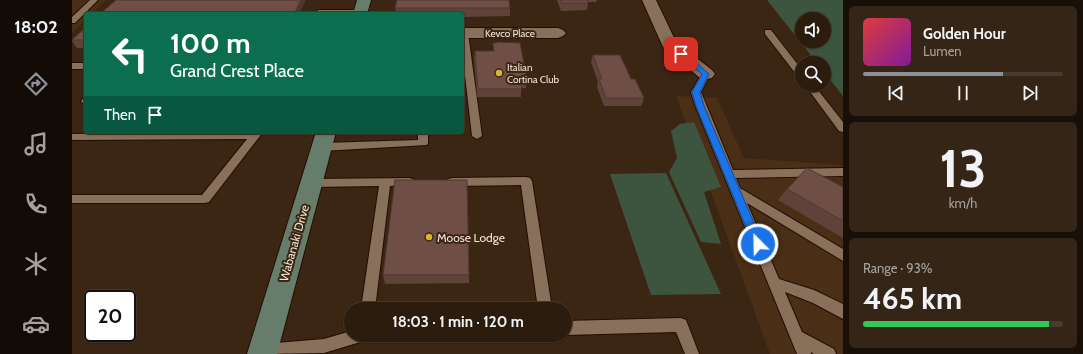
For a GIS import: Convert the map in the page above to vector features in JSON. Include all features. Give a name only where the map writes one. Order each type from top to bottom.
[{"type":"street","points":[[649,0],[669,44],[706,74]]},
{"type":"street","name":"Kevco Place","points":[[464,33],[558,33]]},
{"type":"street","name":"Wabanaki Drive","points":[[262,352],[324,139]]},
{"type":"lane","points":[[72,21],[94,0]]},
{"type":"lane","points":[[321,12],[362,9]]},
{"type":"lane","points":[[768,32],[795,67]]},
{"type":"lane","points":[[464,40],[477,136]]},
{"type":"lane","points":[[72,66],[84,66]]},
{"type":"lane","points":[[706,74],[696,92],[700,106],[804,354]]},
{"type":"lane","points":[[814,92],[843,129]]},
{"type":"lane","points":[[72,137],[256,134]]},
{"type":"lane","points":[[72,199],[205,199],[256,134]]},
{"type":"lane","points":[[324,139],[423,142],[423,134]]},
{"type":"lane","points":[[728,174],[843,172]]},
{"type":"lane","points":[[440,182],[526,181],[543,302]]},
{"type":"lane","points":[[369,302],[385,182]]},
{"type":"lane","points":[[312,183],[424,182]]},
{"type":"lane","points":[[736,191],[843,256]]},
{"type":"lane","points":[[774,283],[825,301],[843,312]]},
{"type":"lane","points":[[572,328],[681,325],[692,354]]},
{"type":"lane","points":[[797,337],[829,354]]},
{"type":"lane","points":[[262,352],[324,346],[344,340]]},
{"type":"shaded area","points":[[72,0],[106,0],[94,12],[84,12],[84,22],[72,33]]},
{"type":"shaded area","points":[[676,96],[717,98],[744,158],[843,165],[843,354],[770,354]]},
{"type":"green space","points":[[767,0],[843,0],[843,96],[831,81],[831,56],[811,56],[805,48],[831,48],[831,12],[795,12],[795,35]]},
{"type":"green space","points":[[694,122],[721,187],[704,192],[721,244],[701,242],[669,172],[677,158],[671,131],[680,124]]},
{"type":"green space","points":[[666,173],[721,294],[651,295],[610,174]]},
{"type":"building","points":[[116,0],[301,0],[295,12],[102,12]]},
{"type":"building","points":[[397,0],[509,0],[510,8],[395,8]]},
{"type":"building","points":[[561,0],[587,0],[588,3],[562,3]]},
{"type":"building","points":[[84,29],[84,40],[72,40]]},
{"type":"building","name":"Italian Cortina Club","points":[[493,43],[520,43],[527,80],[520,80],[522,89],[478,89],[475,51],[494,51]]},
{"type":"building","points":[[593,55],[620,55],[631,79],[635,79],[644,98],[606,98],[599,79],[602,79]]},
{"type":"building","points":[[807,168],[843,187],[843,221],[787,189]]},
{"type":"building","name":"Moose Lodge","points":[[395,180],[467,180],[469,275],[383,275]]},
{"type":"place","name":"Italian Cortina Club","points":[[499,73]]},
{"type":"place","name":"Moose Lodge","points":[[429,237]]},
{"type":"route","points":[[681,54],[706,74],[696,92],[700,106],[758,244]]}]
